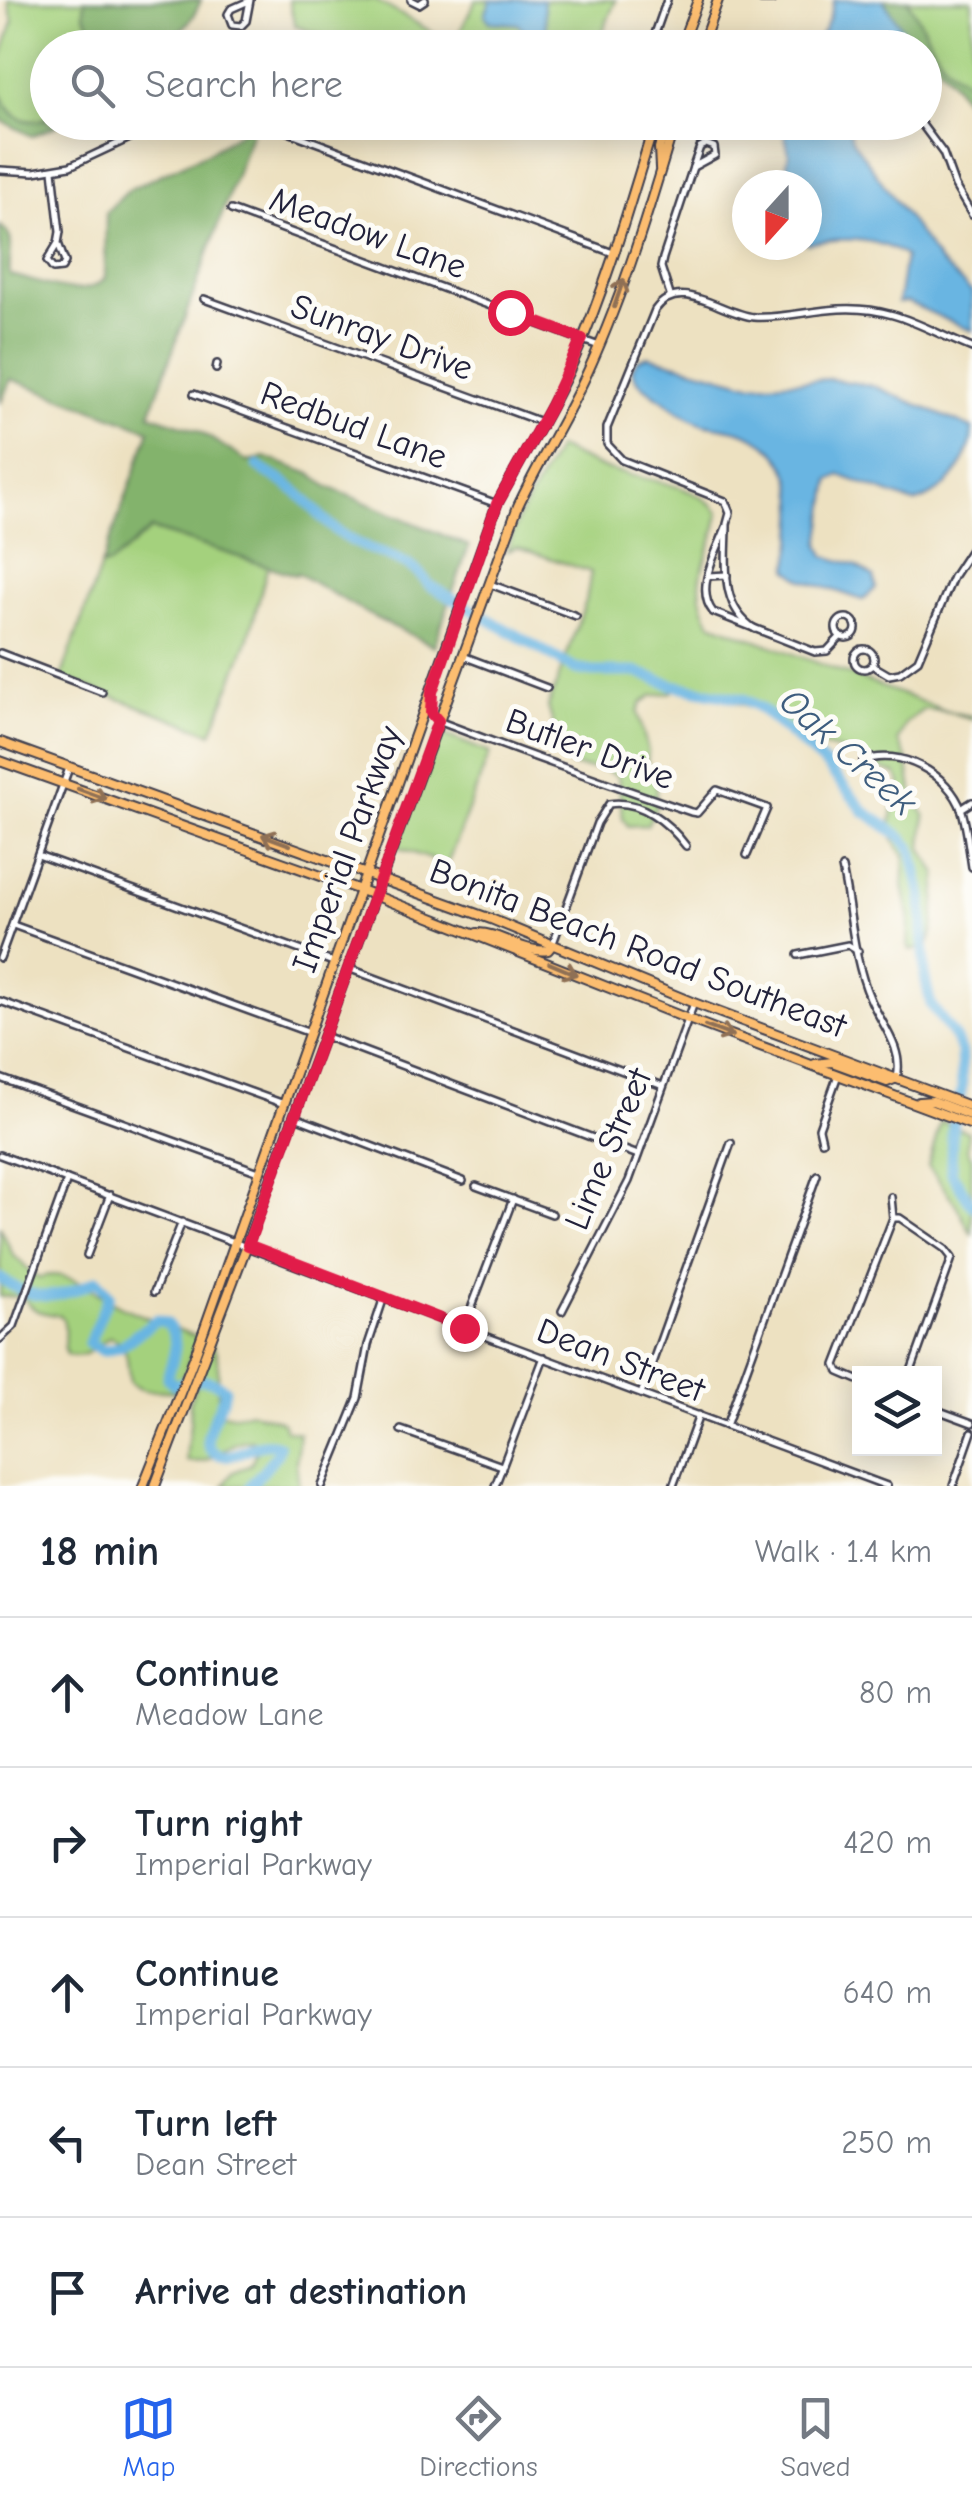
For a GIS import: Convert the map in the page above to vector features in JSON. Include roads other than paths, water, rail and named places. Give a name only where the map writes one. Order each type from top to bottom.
[{"type":"main road","points":[[687,30],[698,0]]},
{"type":"main road","points":[[707,30],[718,0]]},
{"type":"main road","name":"Imperial Parkway","points":[[199,1357],[234,1240],[368,874],[497,504],[582,339],[648,140]]},
{"type":"main road","points":[[660,172],[661,140]]},
{"type":"main road","name":"Imperial Parkway","points":[[155,1486],[177,1415],[248,1245],[518,506],[600,346],[670,140]]},
{"type":"main road","points":[[445,655],[463,656]]},
{"type":"main road","points":[[432,692],[431,713],[438,721]]},
{"type":"main road","name":"Bonita Beach Road Southeast","points":[[0,742],[380,878],[694,1003],[897,1078],[971,1117]]},
{"type":"main road","name":"Bonita Beach Road Southeast","points":[[0,762],[374,894],[838,1075],[913,1102],[946,1106],[971,1117]]},
{"type":"main road","points":[[473,933],[489,933],[535,951],[548,950],[552,945]]},
{"type":"main road","points":[[810,1064],[832,1062],[879,1080],[897,1078]]},
{"type":"main road","name":"Imperial Parkway","points":[[143,1486],[177,1415]]},
{"type":"street","points":[[411,0],[419,4],[425,0]]},
{"type":"street","points":[[656,30],[667,0]]},
{"type":"street","points":[[761,0],[772,0]]},
{"type":"street","points":[[250,1],[246,21],[241,26],[232,24],[228,14],[231,9],[250,1]]},
{"type":"street","points":[[0,170],[53,170],[88,160],[128,140]]},
{"type":"street","points":[[310,140],[613,252]]},
{"type":"street","points":[[933,140],[972,215]]},
{"type":"street","points":[[670,296],[661,266],[663,258],[693,167],[701,146],[712,145],[713,158],[693,167]]},
{"type":"street","points":[[53,170],[61,216],[58,243],[47,262],[53,269],[62,268],[66,262],[58,243]]},
{"type":"street","name":"Meadow Lane","points":[[232,210],[600,346]]},
{"type":"street","points":[[755,629],[732,606],[728,574],[730,508],[722,498],[622,460],[607,444],[608,428],[655,310],[670,296],[687,296],[753,317],[845,308],[885,313],[926,325],[972,348]]},
{"type":"street","name":"Sunray Drive","points":[[204,299],[542,422]]},
{"type":"street","name":"Redbud Lane","points":[[194,394],[497,504]]},
{"type":"street","points":[[728,524],[708,576],[704,595],[710,608],[722,618],[820,653],[841,636]]},
{"type":"street","points":[[872,665],[888,676],[918,660],[945,593],[972,548]]},
{"type":"street","points":[[708,576],[728,574]]},
{"type":"street","points":[[490,584],[576,616]]},
{"type":"street","points":[[0,653],[102,692]]},
{"type":"street","points":[[463,656],[548,688]]},
{"type":"street","name":"Butler Drive","points":[[438,721],[691,812],[697,813],[717,790],[767,808],[748,855]]},
{"type":"street","points":[[863,762],[880,754],[912,762],[946,786],[961,809],[972,867]]},
{"type":"street","points":[[0,958],[70,766]]},
{"type":"street","points":[[961,809],[972,802]]},
{"type":"street","points":[[552,945],[597,823],[609,804],[626,804],[648,812],[686,846]]},
{"type":"street","points":[[38,856],[336,963]]},
{"type":"street","points":[[842,868],[869,997],[896,1049],[897,1078]]},
{"type":"street","points":[[13,925],[310,1032]]},
{"type":"street","points":[[798,955],[848,945],[858,951]]},
{"type":"street","points":[[348,968],[664,1086]]},
{"type":"street","points":[[0,1001],[284,1104]]},
{"type":"street","name":"Lime Street","points":[[562,1311],[625,1190],[694,1003]]},
{"type":"street","points":[[324,1036],[638,1155]]},
{"type":"street","points":[[822,1141],[819,1128],[838,1075]]},
{"type":"street","points":[[0,1078],[260,1172]]},
{"type":"street","points":[[295,1116],[463,1181]]},
{"type":"street","points":[[641,1394],[731,1144]]},
{"type":"street","name":"Dean Street","points":[[0,1155],[887,1486]]},
{"type":"street","points":[[726,1426],[817,1175]]},
{"type":"street","points":[[0,1339],[10,1333],[22,1307],[67,1180]]},
{"type":"street","points":[[476,1186],[552,1214]]},
{"type":"street","points":[[87,1255],[110,1195]]},
{"type":"street","points":[[852,1378],[839,1372],[836,1365],[893,1218],[891,1198]]},
{"type":"street","points":[[464,1328],[512,1199]]},
{"type":"street","points":[[893,1218],[900,1218],[952,1258],[913,1366]]},
{"type":"street","points":[[154,1292],[182,1222]]},
{"type":"street","points":[[322,1486],[358,1398],[368,1346],[384,1298]]},
{"type":"street","points":[[495,1486],[544,1357]]},
{"type":"street","points":[[942,1412],[972,1423]]},
{"type":"street","points":[[672,1486],[699,1416]]},
{"type":"street","points":[[402,1430],[502,1466]]},
{"type":"street","points":[[952,1486],[972,1432]]},
{"type":"water","points":[[491,0],[543,0],[546,30],[523,30],[518,24],[490,22],[485,15]]},
{"type":"water","points":[[834,0],[883,0],[903,30],[824,30]]},
{"type":"water","points":[[786,140],[852,140],[940,263],[972,292],[972,331],[907,302],[898,303],[905,256],[883,245],[858,240],[822,242],[822,170],[786,170],[789,153]]},
{"type":"water","points":[[648,356],[751,384],[830,379],[874,386],[972,428],[968,452],[947,484],[914,503],[840,475],[830,480],[820,544],[825,556],[855,565],[874,577],[876,588],[863,600],[803,580],[788,569],[795,508],[788,471],[778,455],[742,432],[692,419],[645,388],[632,369],[637,360]]},
{"type":"waterway","name":"Oak Creek","points":[[258,466],[293,488],[341,534],[408,565],[429,585],[575,669],[636,672],[673,685],[744,699],[759,707],[827,766],[864,811],[899,835],[912,849],[922,897],[925,978],[931,1005],[956,1039],[961,1053],[962,1087],[952,1132],[951,1172],[972,1205]]},
{"type":"waterway","points":[[0,1278],[25,1292],[48,1296],[97,1280],[109,1295],[89,1343],[103,1351],[121,1346],[156,1320],[166,1323],[175,1343],[167,1378],[175,1385],[201,1380],[225,1389],[209,1433],[210,1449],[225,1456],[263,1444],[279,1446],[277,1454],[250,1486]]}]
